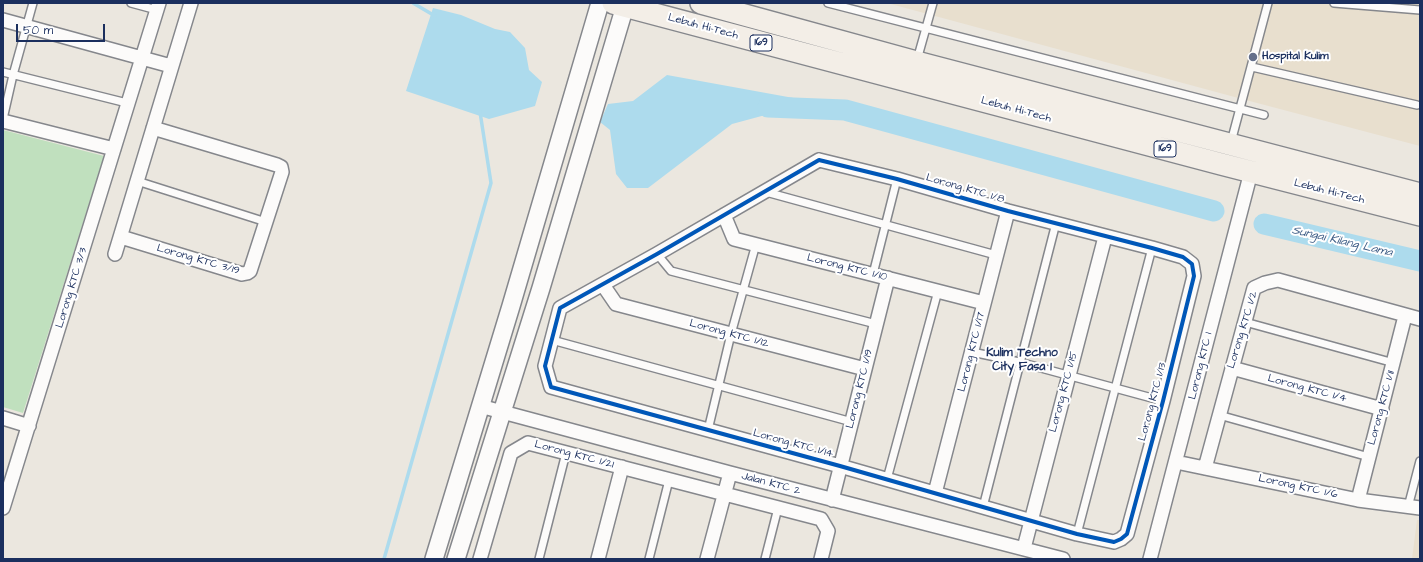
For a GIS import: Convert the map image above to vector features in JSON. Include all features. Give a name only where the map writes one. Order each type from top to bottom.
[{"type":"main road","name":"Lebuh Hi-Tech","points":[[701,3],[918,59],[1420,194]]},
{"type":"main road","name":"Lebuh Hi-Tech","points":[[619,5],[1251,172],[1420,215]]},
{"type":"main road","points":[[910,82],[918,59]]},
{"type":"street","points":[[115,254],[191,3]]},
{"type":"street","points":[[434,559],[511,306],[600,3]]},
{"type":"street","points":[[456,559],[502,412],[619,5]]},
{"type":"street","name":"Lorong KTC 3/3","points":[[3,508],[158,6]]},
{"type":"street","points":[[3,20],[171,66]]},
{"type":"street","points":[[3,120],[114,149]]},
{"type":"street","points":[[153,128],[281,167],[282,172],[266,222]]},
{"type":"street","name":"Lorong KTC 1/8","points":[[766,192],[819,160],[897,179],[1106,237]]},
{"type":"street","name":"Lorong KTC 1","points":[[1150,559],[1251,172]]},
{"type":"street","points":[[552,340],[560,308],[766,192]]},
{"type":"street","name":"Lorong KTC 1/17","points":[[935,493],[1008,211]]},
{"type":"street","name":"Lorong KTC 1/10","points":[[724,215],[734,239],[984,303]]},
{"type":"street","name":"Lorong KTC 3/19","points":[[121,237],[242,274],[250,271],[266,222]]},
{"type":"street","name":"Lorong KTC 1/13","points":[[1030,520],[1077,534],[1114,542],[1127,534],[1163,401],[1194,276],[1192,264],[1183,257],[1106,237]]},
{"type":"street","name":"Lorong KTC 1/15","points":[[1024,548],[1030,520],[1106,237]]},
{"type":"street","name":"Lorong KTC 1/19","points":[[832,500],[888,278]]},
{"type":"street","name":"Lorong KTC 1/2","points":[[1205,468],[1254,288],[1265,283],[1278,280],[1420,320]]},
{"type":"street","name":"Lorong KTC 1/12","points":[[602,285],[616,304],[865,369]]},
{"type":"street","name":"Lorong KTC 1/11","points":[[1358,500],[1405,316]]},
{"type":"street","name":"Lorong KTC 1/14","points":[[552,340],[545,366],[551,387],[887,479],[1030,520]]},
{"type":"street","name":"Lorong KTC 1/4","points":[[1232,368],[1382,409]]},
{"type":"street","name":"Jalan KTC 2","points":[[480,406],[832,500],[1063,559]]},
{"type":"street","points":[[3,418],[29,426]]},
{"type":"street","name":"Lorong KTC 1/21","points":[[480,559],[511,453],[528,443],[821,519],[828,531],[821,559]]},
{"type":"street","name":"Lorong KTC 1/6","points":[[1176,462],[1358,500],[1414,508]]},
{"type":"street","points":[[598,559],[622,468]]},
{"type":"street","points":[[707,559],[730,473]]},
{"type":"lane","points":[[3,120],[13,75],[28,27],[33,3]]},
{"type":"lane","points":[[131,3],[158,6]]},
{"type":"lane","points":[[828,3],[1264,115]]},
{"type":"lane","points":[[918,59],[933,3]]},
{"type":"lane","points":[[1230,144],[1239,108],[1252,67],[1268,3]]},
{"type":"lane","points":[[1334,3],[1420,10]]},
{"type":"lane","points":[[1252,67],[1417,105]]},
{"type":"lane","points":[[3,72],[127,103]]},
{"type":"lane","points":[[873,274],[884,224],[897,179]]},
{"type":"lane","points":[[137,181],[266,222]]},
{"type":"lane","points":[[766,192],[996,255]]},
{"type":"lane","points":[[983,507],[1019,362],[1056,224]]},
{"type":"lane","points":[[708,430],[720,386],[731,334],[756,244]]},
{"type":"lane","points":[[1077,534],[1152,248]]},
{"type":"lane","points":[[657,254],[671,271],[876,324]]},
{"type":"lane","points":[[887,479],[938,292]]},
{"type":"lane","points":[[1245,322],[1394,362]]},
{"type":"lane","points":[[552,340],[852,422]]},
{"type":"lane","points":[[972,352],[1019,362],[1163,401]]},
{"type":"lane","points":[[1219,415],[1369,457]]},
{"type":"lane","points":[[538,559],[566,453]]},
{"type":"lane","points":[[1414,508],[1420,461]]},
{"type":"lane","points":[[650,559],[669,480]]},
{"type":"lane","points":[[765,559],[778,508]]},
{"type":"shaded area","name":"Hospital Kulim","points":[[887,3],[1420,3],[1420,146],[1242,99]]},
{"type":"shaded area","points":[[1417,520],[1420,520],[1420,559],[1412,559]]},
{"type":"green space","points":[[3,130],[104,156],[23,413],[3,407]]},
{"type":"water","points":[[433,8],[461,15],[495,29],[510,32],[525,48],[529,70],[542,82],[535,106],[489,119],[406,91]]},
{"type":"water","points":[[667,75],[799,99],[796,114],[769,114],[732,124],[648,188],[627,188],[616,174],[610,130],[600,122],[608,104],[633,101]]},
{"type":"waterway","points":[[413,3],[435,16]]},
{"type":"waterway","points":[[768,107],[845,110],[1214,211]]},
{"type":"waterway","points":[[384,559],[491,183],[480,112]]},
{"type":"waterway","name":"Sungai Kilang Lama","points":[[1264,224],[1420,261]]},
{"type":"cycle path","points":[[819,160],[897,179],[1008,211],[1152,248],[1183,257],[1192,264],[1194,276],[1163,401],[1127,534],[1121,539],[1114,542],[1077,534],[840,466],[551,387],[545,366],[560,308],[657,254],[819,160]]},
{"type":"place","name":"Hospital Kulim","points":[[1253,57]]},
{"type":"district","name":"Kulim Techno City Fasa 1","points":[[1022,360]]}]
